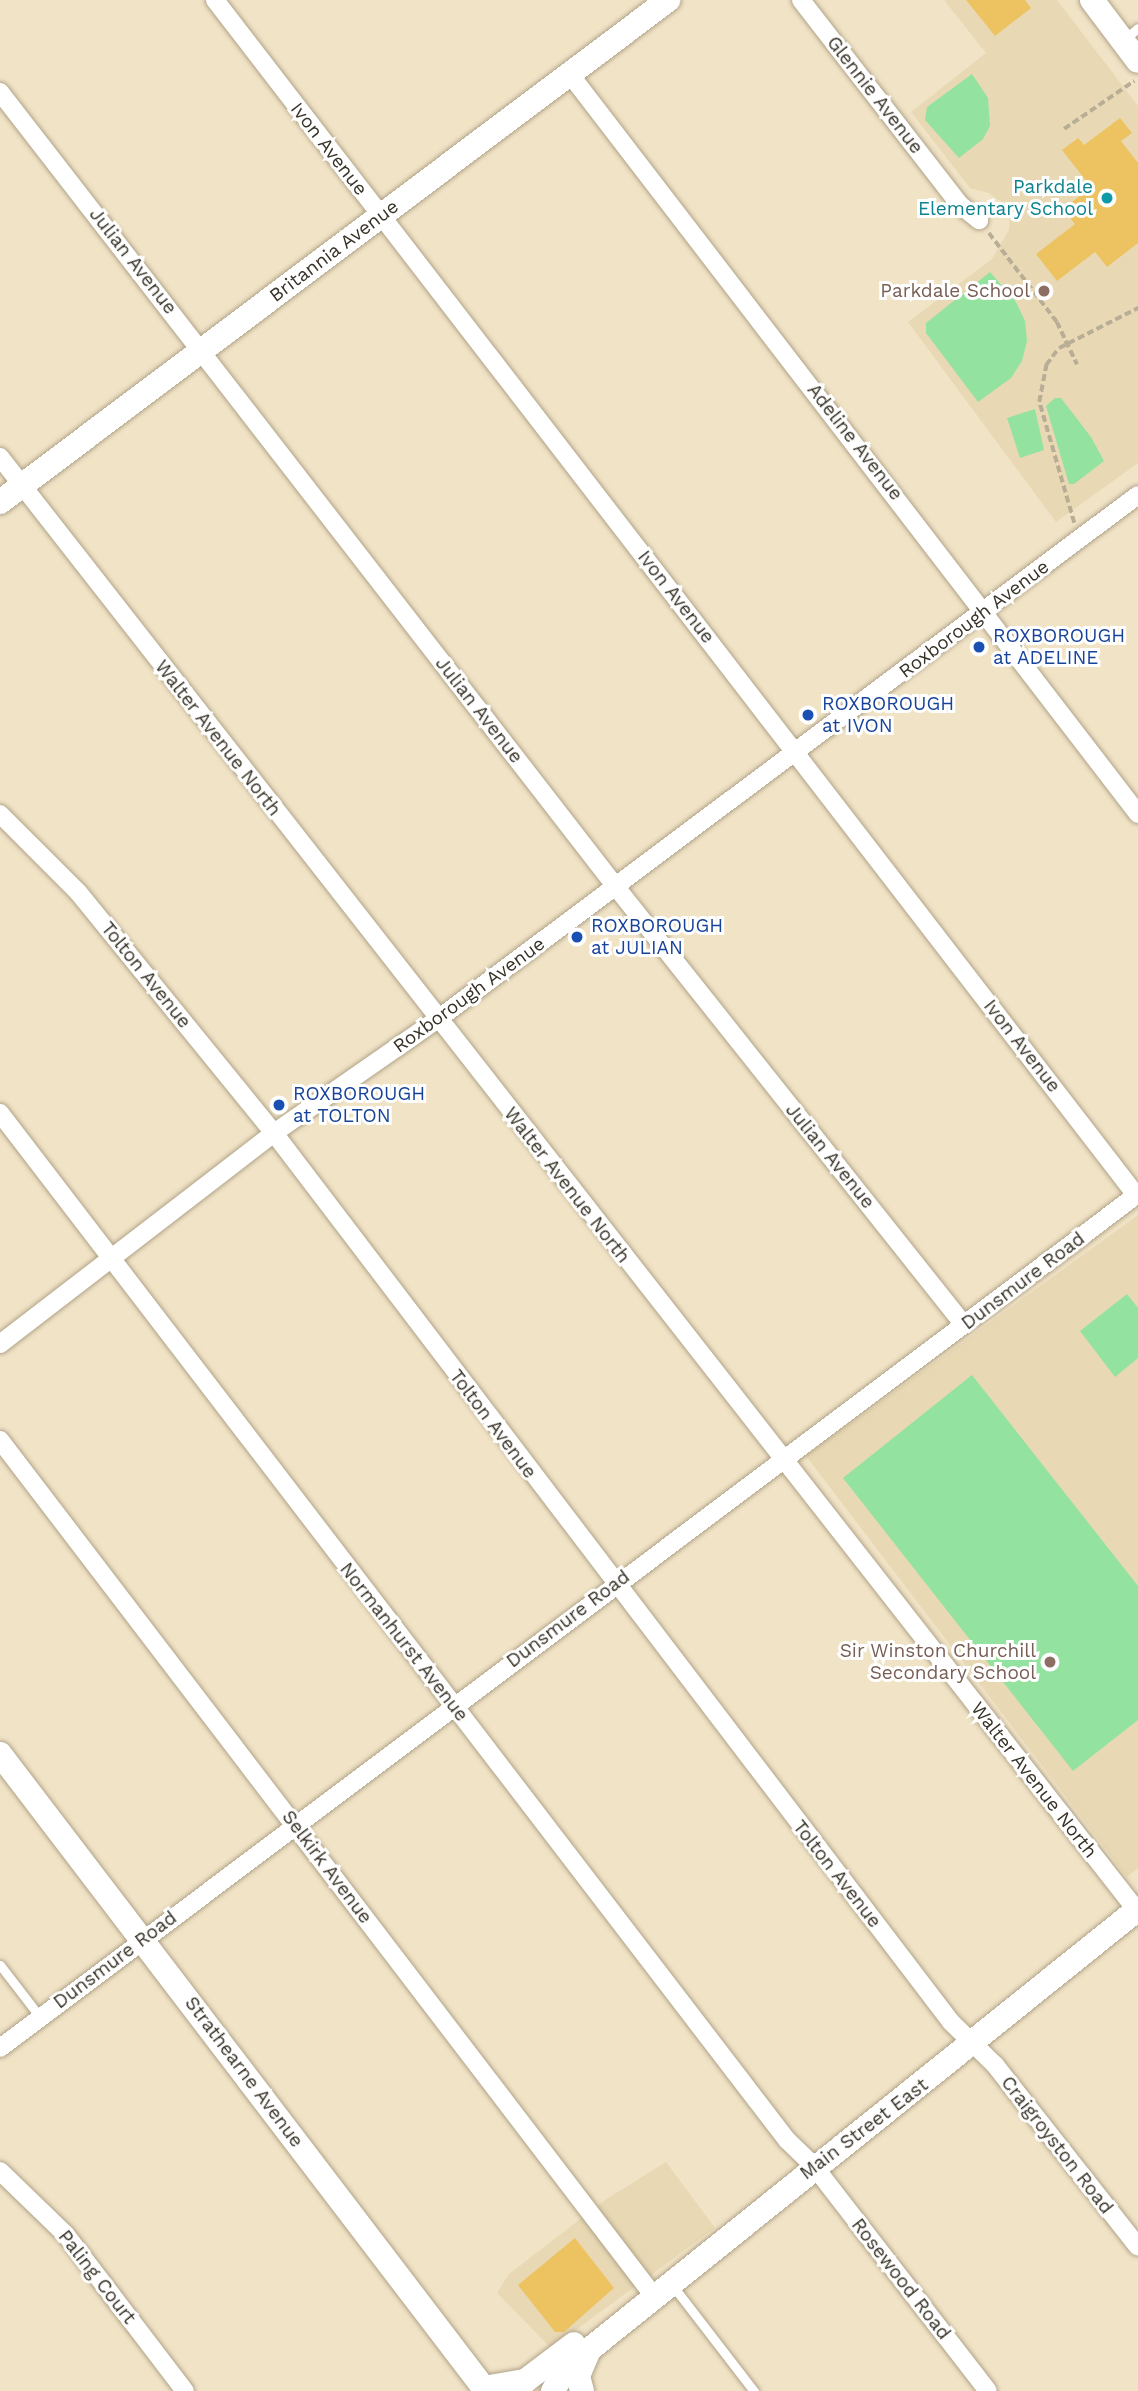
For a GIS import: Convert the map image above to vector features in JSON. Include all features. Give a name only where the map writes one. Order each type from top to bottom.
[{"type":"street","name":"Ivon Avenue","points":[[215,0],[1137,1195]]},
{"type":"street","name":"Britannia Avenue","points":[[0,502],[668,0]]},
{"type":"street","name":"Glennie Avenue","points":[[800,0],[959,204],[979,220]]},
{"type":"street","points":[[1092,0],[1130,34],[1138,61]]},
{"type":"street","name":"Adeline Avenue","points":[[569,73],[1138,814]]},
{"type":"street","name":"Julian Avenue","points":[[0,92],[203,350],[616,887],[964,1325]]},
{"type":"street","name":"Walter Avenue North","points":[[0,457],[781,1459],[1138,1910]]},
{"type":"street","name":"Roxborough Avenue","points":[[0,1344],[274,1133],[438,1020],[1138,495]]},
{"type":"street","name":"Tolton Avenue","points":[[0,814],[78,892],[274,1133],[614,1584],[951,2022],[973,2045]]},
{"type":"street","name":"Normanhurst Avenue","points":[[0,1113],[787,2140],[814,2166]]},
{"type":"street","name":"Dunsmure Road","points":[[0,2048],[614,1584],[1137,1195]]},
{"type":"street","name":"Selkirk Avenue","points":[[0,1440],[295,1824],[662,2289]]},
{"type":"street","name":"Strathearne Avenue","points":[[0,1755],[485,2389]]},
{"type":"street","name":"Main Street East","points":[[553,2391],[571,2358],[598,2342],[814,2166],[973,2045],[1138,1910]]},
{"type":"street","name":"Craigroyston Road","points":[[973,2045],[1138,2247]]},
{"type":"street","name":"Rosewood Road","points":[[814,2166],[988,2391]]},
{"type":"street","name":"Paling Court","points":[[0,2171],[66,2235],[185,2391]]},
{"type":"street","points":[[485,2389],[514,2386],[567,2346],[598,2342]]},
{"type":"street","points":[[582,2391],[578,2376],[598,2342]]},
{"type":"lane","points":[[0,1965],[40,2017]]},
{"type":"lane","points":[[662,2289],[754,2391]]},
{"type":"path","points":[[1064,129],[1138,78]]},
{"type":"path","points":[[979,220],[1069,343],[1077,363]]},
{"type":"path","points":[[1081,538],[1066,506],[1040,402],[1046,365],[1069,343],[1138,308]]},
{"type":"shaded area","name":"Parkdale School","points":[[944,0],[1057,0],[1138,106],[1138,463],[1056,522],[908,322],[992,259],[1009,230],[1010,215],[1004,204],[989,193],[970,188],[911,112],[986,53]]},
{"type":"shaded area","name":"Sir Winston Churchill Secondary School","points":[[1138,1215],[1138,1868],[1127,1877],[806,1456]]},
{"type":"shaded area","points":[[666,2162],[715,2228],[551,2348],[497,2293],[509,2274],[605,2200]]},
{"type":"green space","points":[[972,74],[988,98],[990,126],[983,139],[959,158],[925,120],[927,107]]},
{"type":"green space","points":[[990,272],[1016,302],[1025,321],[1027,341],[1022,361],[1011,378],[978,402],[926,333],[926,323]]},
{"type":"green space","points":[[1055,398],[1061,398],[1091,437],[1104,461],[1074,484],[1069,484],[1046,406]]},
{"type":"green space","points":[[1035,409],[1044,450],[1020,458],[1007,418]]},
{"type":"green space","points":[[1127,1294],[1138,1308],[1138,1358],[1115,1377],[1080,1331]]},
{"type":"green space","points":[[972,1375],[1138,1586],[1138,1720],[1073,1771],[843,1478]]},
{"type":"building","points":[[966,0],[1025,0],[1031,8],[995,36]]},
{"type":"building","name":"Parkdale Elementary School","points":[[1120,118],[1132,133],[1121,141],[1138,163],[1138,243],[1107,267],[1095,252],[1057,281],[1036,254],[1075,224],[1063,209],[1091,187],[1062,150],[1078,138],[1084,145]]},
{"type":"building","points":[[575,2238],[614,2288],[564,2332],[555,2332],[518,2285]]},
{"type":"place","name":"Parkdale Elementary School","points":[[1107,198]]},
{"type":"place","name":"Parkdale School","points":[[1044,291]]},
{"type":"place","name":"ROXBOROUGH at ADELINE","points":[[979,647]]},
{"type":"place","name":"ROXBOROUGH at IVON","points":[[808,715]]},
{"type":"place","name":"ROXBOROUGH at JULIAN","points":[[577,937]]},
{"type":"place","name":"ROXBOROUGH at TOLTON","points":[[279,1105]]},
{"type":"place","name":"Sir Winston Churchill Secondary School","points":[[1050,1662]]}]
